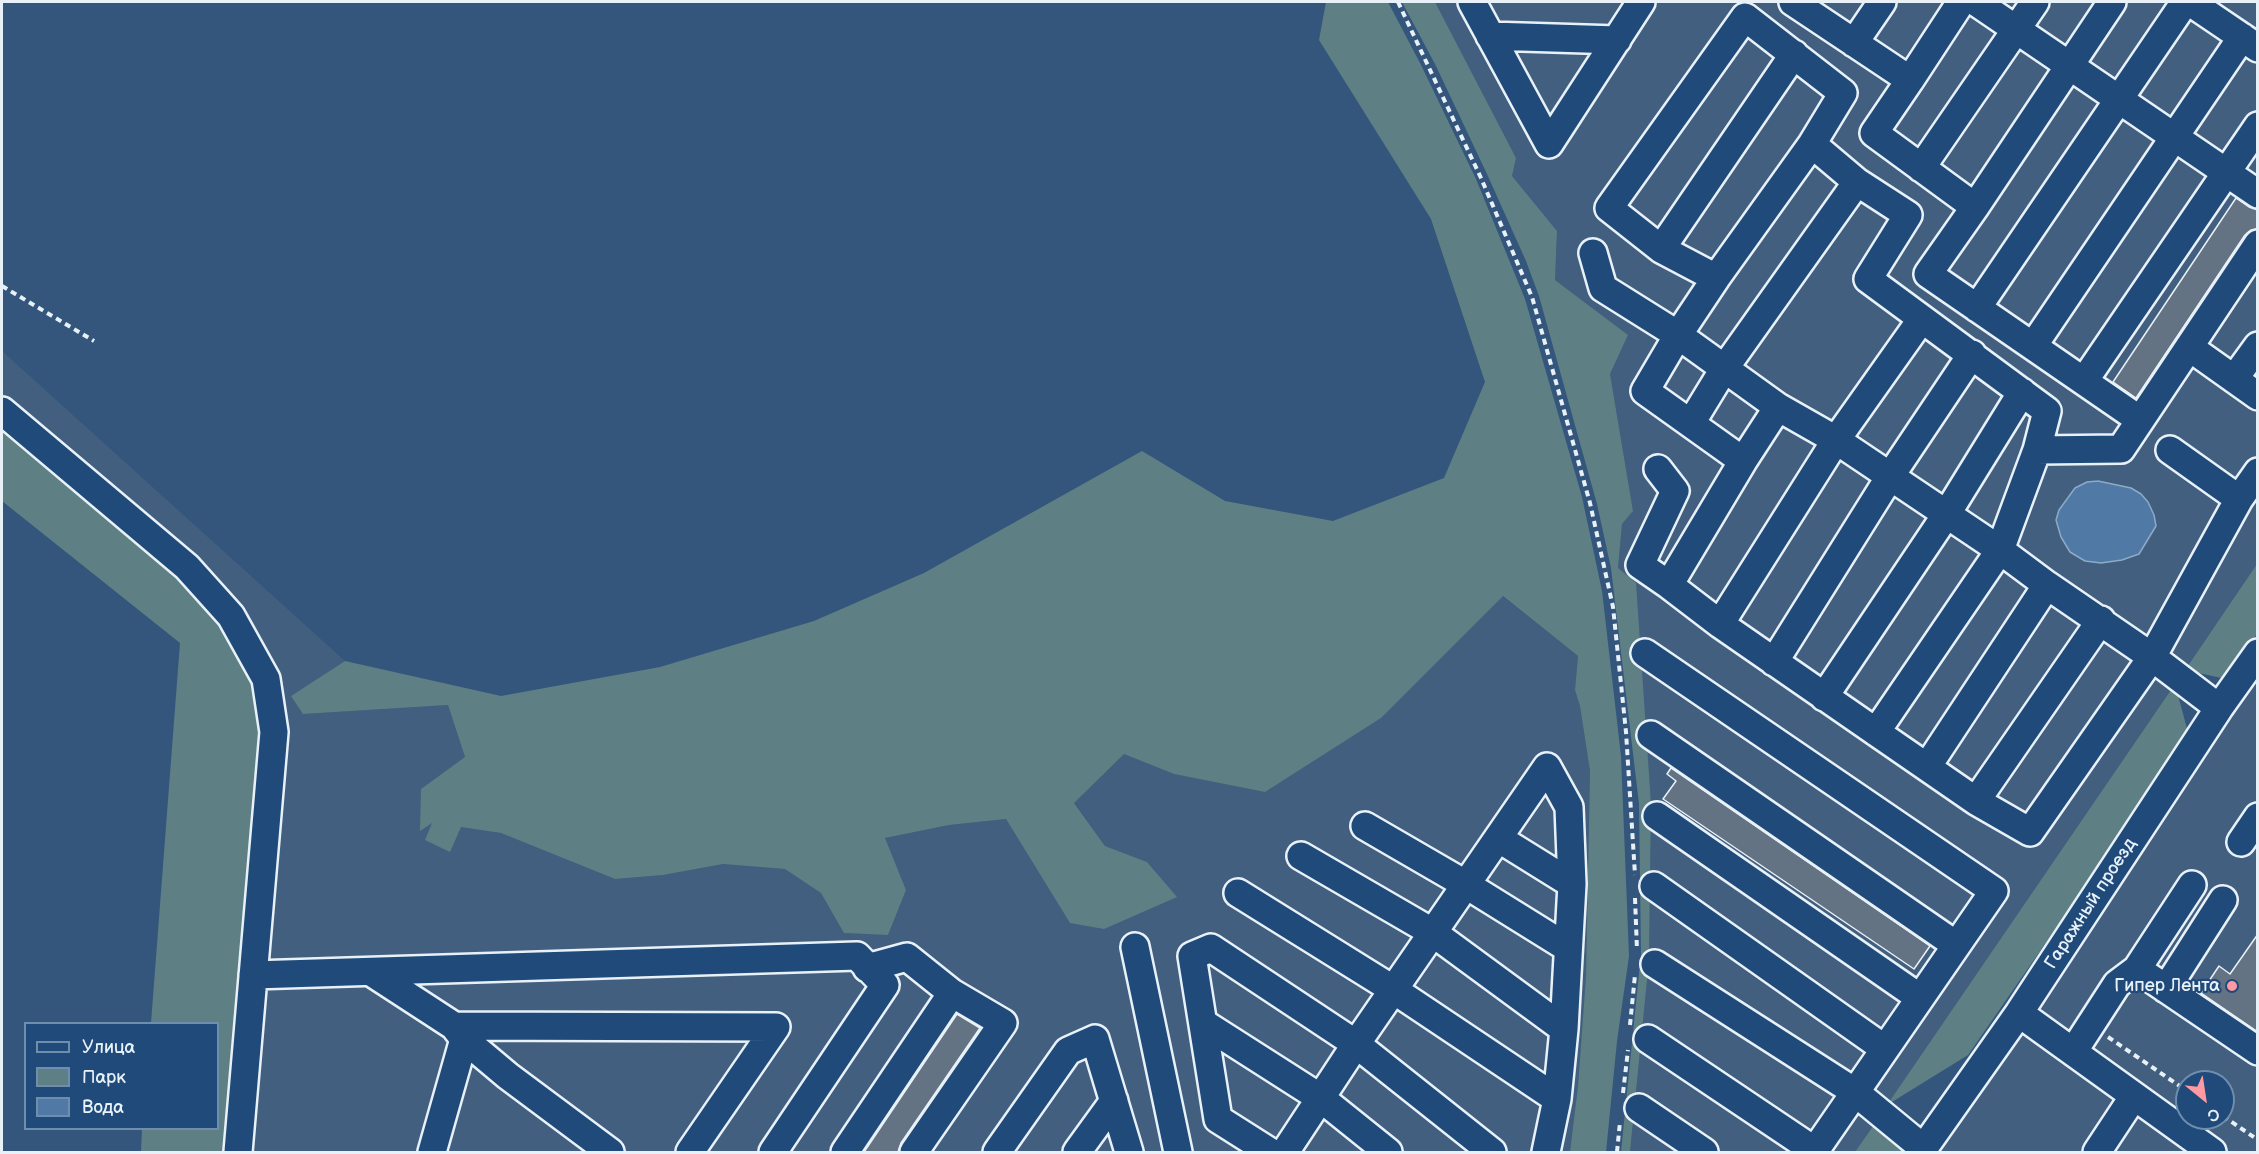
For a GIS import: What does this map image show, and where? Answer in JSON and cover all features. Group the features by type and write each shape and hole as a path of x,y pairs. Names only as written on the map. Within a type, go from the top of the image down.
{"lane":[{"path":"1472,2 1549,144 1641,2"},
{"path":"1854,43 1882,2"},
{"path":"1961,2 1874,133 1975,207"},
{"path":"1976,2 2258,194"},
{"path":"1921,168 2035,2"},
{"path":"2112,2 1928,274 2140,420"},
{"path":"1977,308 2118,99 2187,2 2250,42 2174,137 2033,346"},
{"path":"1801,4 1910,80"},
{"path":"1716,278 1661,249 1609,208 1745,17 1843,93 1812,144 1678,335 1645,391 1743,461"},
{"path":"1490,36 1617,40"},
{"path":"1661,249 1794,54"},
{"path":"2084,381 2258,126"},
{"path":"1812,144 1857,182 1908,215 1868,279 2047,411 2037,450 2001,550 1876,732"},
{"path":"1691,423 1724,369 1857,182"},
{"path":"2037,450 2121,449 2258,244"},
{"path":"1593,253 1603,288 1678,335 1778,407 1836,440 2001,550 2152,657 2219,708"},
{"path":"1720,624 1836,440 1921,320"},
{"path":"2234,379 2258,346"},
{"path":"2189,347 2258,396"},
{"path":"1774,662 1891,476 1972,354"},
{"path":"1824,697 1946,515 2022,392"},
{"path":"1669,585 1778,407"},
{"path":"2,411 187,567 231,616 266,679 274,732 238,1152"},
{"path":"2170,450 2239,499"},
{"path":"1658,469 1675,491 1640,565 1824,697 1976,801 2030,832 2152,657 2239,499 2258,472"},
{"path":"1927,767 2048,585"},
{"path":"1976,801 2101,621"},
{"path":"1636,1037 1815,1152 1994,891 1645,653"},
{"name":"Гаражный проезд","path":"1922,1150 2019,1013 2219,708 2258,653"},
{"path":"1651,735 1956,945"},
{"path":"1285,1152 1432,932 1547,767 1569,807 1572,884 1564,1029 1557,1099 1546,1152"},
{"path":"1657,816 1920,998"},
{"path":"2241,842 2258,818"},
{"path":"1365,826 1568,948"},
{"path":"1498,838 1572,884"},
{"path":"1301,856 1432,932 1564,1029"},
{"path":"2073,1052 2117,984 2137,969 2192,885"},
{"path":"1641,886 1885,1049"},
{"path":"1238,893 1394,990 1557,1099"},
{"path":"2166,989 2223,900"},
{"path":"1136,947 1178,1152"},
{"path":"1270,1152 1218,1119 1192,956 1211,948 1356,1044 1492,1152"},
{"path":"253,975 857,956 885,985 773,1152"},
{"path":"867,968 907,957 952,993 1003,1023 914,1152"},
{"path":"1642,962 1855,1092 1922,1150"},
{"path":"2137,969 2258,1051"},
{"path":"371,972 459,1033 507,1077 610,1152"},
{"path":"845,1152 952,993"},
{"path":"2019,1013 2212,1152"},
{"path":"1203,1023 1322,1099 1388,1152"},
{"path":"459,1033 776,1027 690,1152"},
{"path":"432,1152 459,1033"},
{"path":"997,1152 1068,1051 1095,1039 1128,1152"},
{"path":"2097,1152 2134,1096"},
{"path":"1077,1152 1114,1101"},
{"path":"1628,1108 1704,1152"}],"path":[{"path":"1398,2 1481,178 1532,297 1587,492 1613,607 1641,886 1642,962 1628,1108 1617,1152"},
{"path":"2,286 94,341"},
{"path":"2090,1024 2175,1083"},
{"path":"2235,1124 2258,1140"}],"shaded area":[{"path":"1435,2 2257,2 2257,564 1855,1152 1630,1152 1649,960 1651,804 1644,715 1618,569 1622,524 1633,511 1610,374 1628,335 1555,280 1557,231 1512,176 1516,158"},
{"path":"2,351 345,661 291,696 303,714 448,705 465,757 421,789 421,830 433,822 425,840 461,827 501,833 615,879 663,875 723,864 785,869 821,893 845,933 888,935 906,890 885,838 949,825 1006,819 1070,923 1176,897 1147,862 1105,846 1074,802 1124,754 1174,774 1265,792 1381,718 1502,596 1578,656 1575,690 1580,706 1590,771 1586,976 1578,1086 1570,1152 228,1152 277,697 2,398"},
{"path":"2257,674 2257,1152 1934,1152"}],"green space":[{"path":"1326,2 1388,2 1421,65 1476,179 1525,299 1582,497 1602,591 1621,756 1629,956 1617,1041 1606,1152 1570,1152 1578,1086 1586,976 1590,771 1580,706 1575,690 1578,656 1503,596 1381,718 1265,792 1174,774 1124,754 1074,803 1105,846 1147,862 1177,897 1104,929 1070,923 1006,819 949,825 885,838 906,890 888,935 844,933 821,893 785,869 723,864 663,875 615,879 501,833 461,827 450,852 425,840 432,823 420,831 421,789 465,757 448,705 303,714 291,696 345,661 501,696 660,667 814,621 924,573 1142,451 1225,501 1333,521 1444,478 1485,382 1431,219 1319,40"},
{"path":"1402,2 1435,2 1516,158 1512,176 1557,231 1555,280 1628,335 1610,374 1633,511 1622,524 1618,568 1636,583 1651,804 1649,960 1630,1152 1621,1152 1641,954 1639,804 1611,568 1597,504 1539,296 1487,174 1436,66"},
{"path":"2,421 205,600 247,660 264,726 228,1152 141,1152 142,1130 219,1130 219,1022 151,1022 180,643 2,501"},
{"path":"2257,564 2257,634 2226,679 2185,670"},
{"path":"2175,684 2189,736 1968,1055 1887,1105"},
{"path":"1878,1119 1905,1150 1902,1152 1855,1152"}],"water":[{"path":"2098,481 2131,488 2148,502 2156,526 2139,554 2122,560 2101,563 2085,561 2070,552 2061,537 2056,520 2059,510 2075,488 2087,482"}],"building":[{"path":"2236,198 2258,210 2258,229 2251,230 2245,235 2136,398 2113,382"},
{"path":"1671,768 1930,946 1914,969 1663,799 1676,781 1667,774"},
{"name":"Гипер Лента","path":"2258,934 2258,1032 2201,993 2219,966 2230,974"},
{"path":"957,1014 980,1028 901,1143 898,1152 864,1152"}],"place":[{"name":"Гипер Лента","path":"2232,986"}]}
